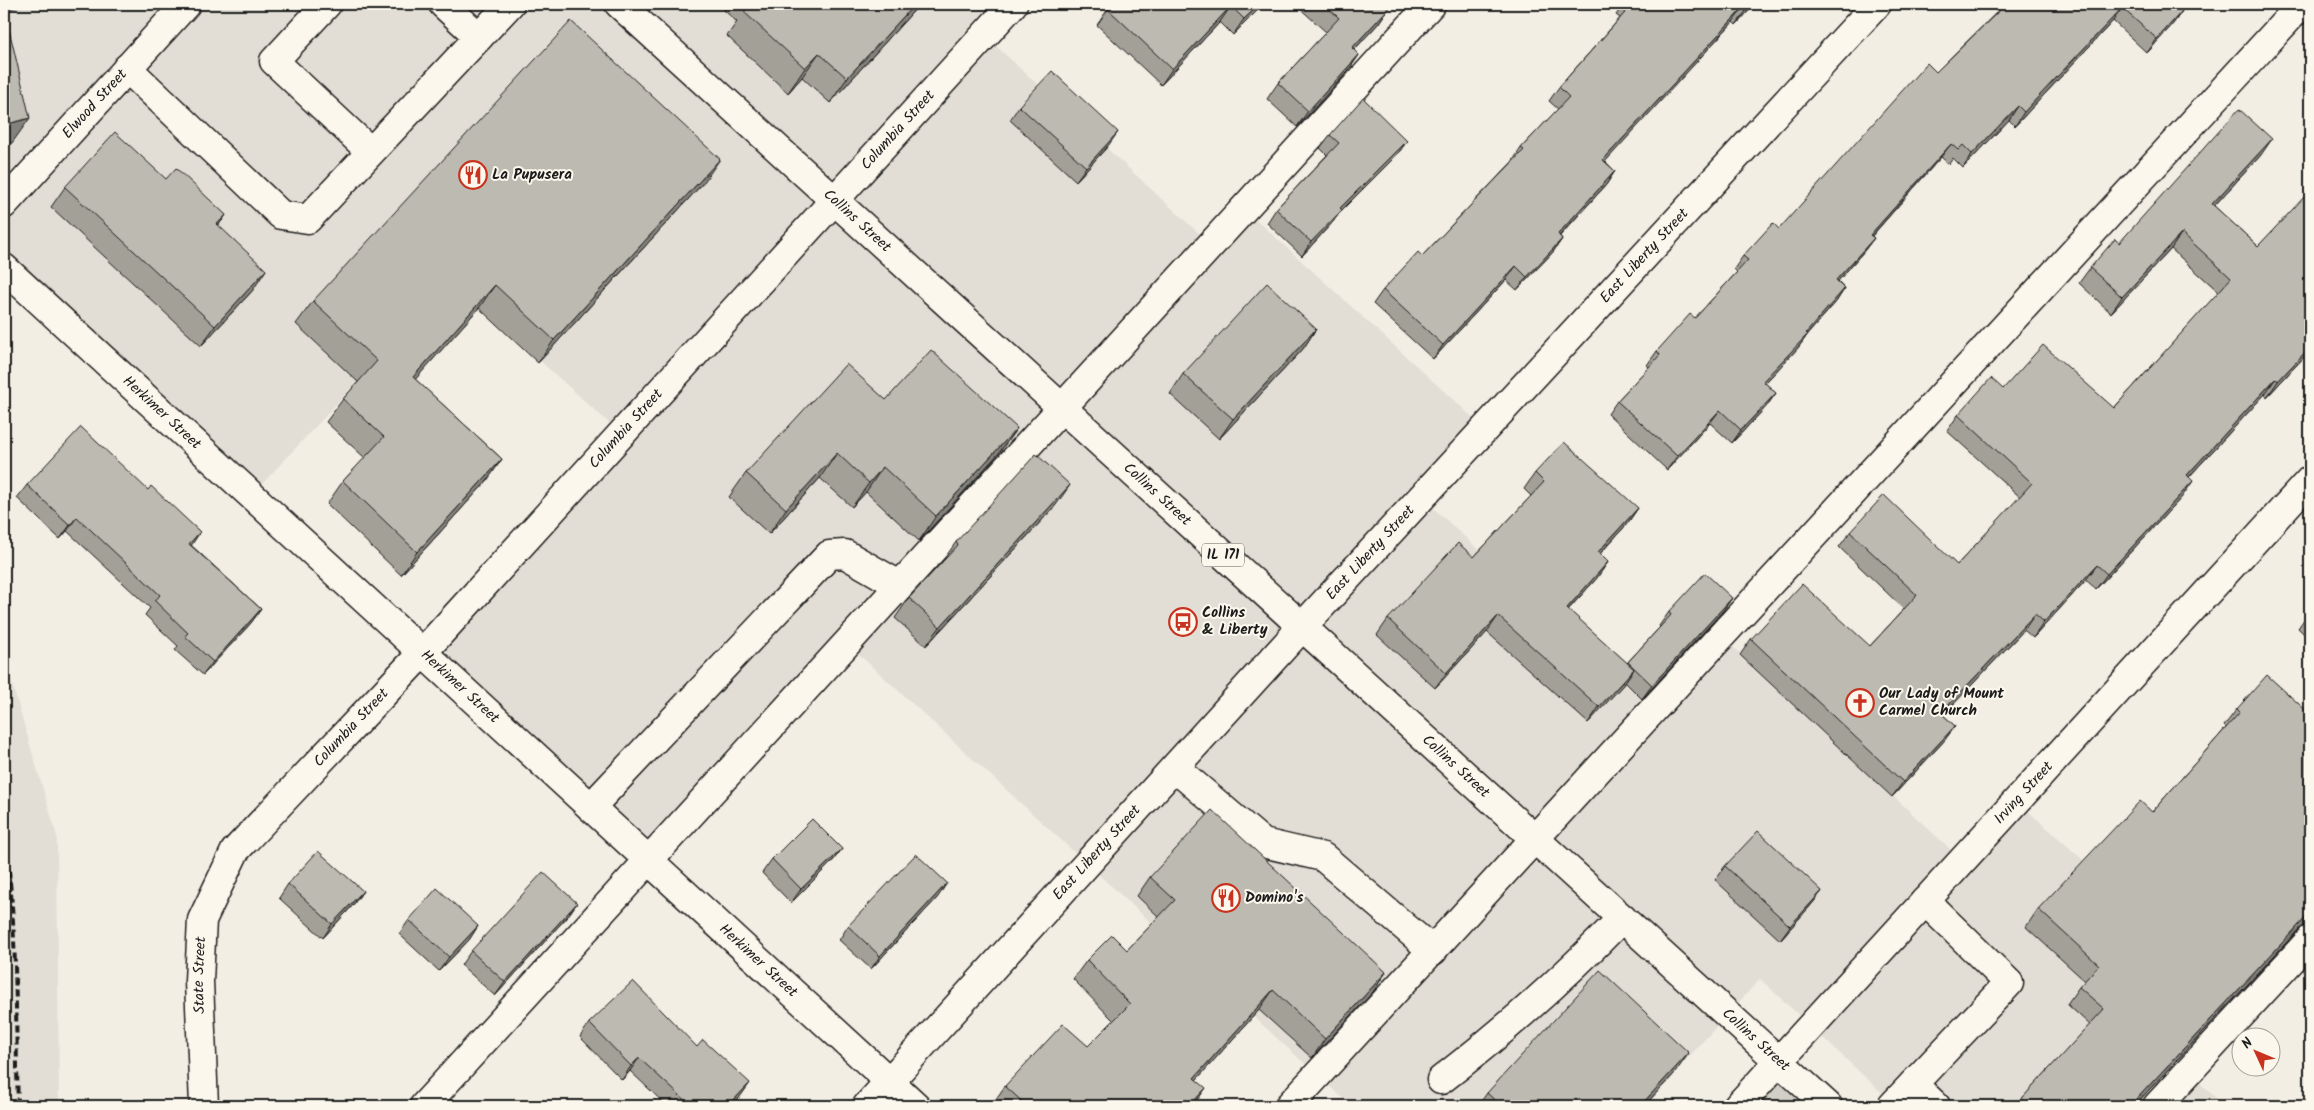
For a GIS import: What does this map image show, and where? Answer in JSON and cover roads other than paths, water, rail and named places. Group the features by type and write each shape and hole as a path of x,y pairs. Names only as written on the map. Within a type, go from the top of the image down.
{"street":[{"name":"Elwood Street","path":"4,204 186,4"},
{"path":"327,4 274,61 370,151"},
{"path":"444,4 479,36"},
{"path":"127,68 281,215 308,219 510,4"},
{"name":"Collins Street","path":"619,4 1828,1106"},
{"path":"424,1106 1431,4"},
{"name":"East Liberty Street","path":"867,1106 1302,627 1877,4"},
{"path":"1289,1106 1434,951 2302,4"},
{"name":"Columbia Street","path":"235,851 423,652 833,200 1006,6"},
{"name":"Herkimer Street","path":"4,268 916,1106"},
{"name":"Irving Street","path":"1738,1106 2310,480"},
{"path":"591,807 829,554 845,554 899,585"},
{"path":"1175,768 1264,843 1323,857 1434,951"},
{"name":"State Street","path":"204,1106 199,982 202,920 235,851"},
{"path":"1892,1106 2009,983 1925,901"},
{"path":"1441,1080 1491,1042 1569,973 1622,918"},
{"path":"2163,1104 2310,940"},
{"path":"1913,1084 1936,1106"}],"railway":[{"path":"4,834 14,936 18,1106"}],"place":[{"name":"La Pupusera","path":"473,175"},
{"name":"Collins & Liberty","path":"1183,622"},
{"name":"Our Lady of Mount Carmel Church","path":"1860,703"},
{"name":"Domino's","path":"1226,898"}]}
